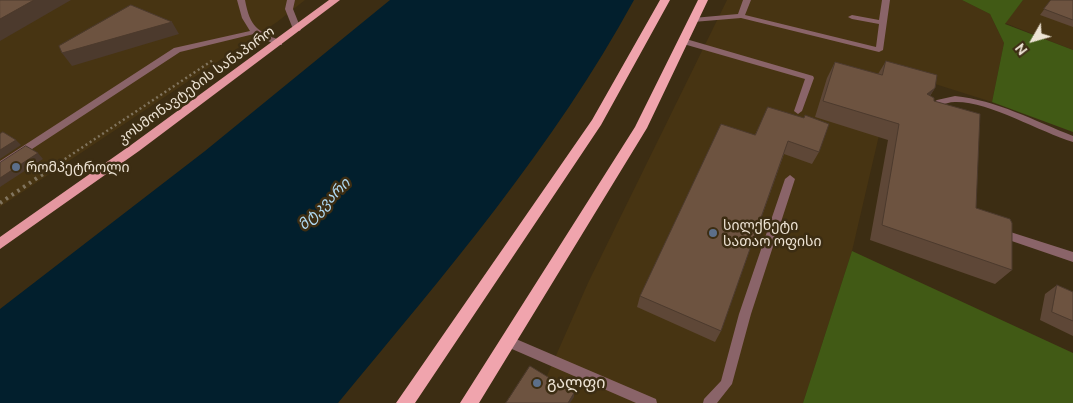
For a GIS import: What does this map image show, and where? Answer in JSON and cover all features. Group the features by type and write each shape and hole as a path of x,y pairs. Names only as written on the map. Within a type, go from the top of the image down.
{"highway":[{"path":"405,403 597,122 665,0"},
{"path":"469,403 509,342 641,128 702,0"}],"main road":[{"name":"კოსმონავტების სანაპირო","path":"0,244 279,43 335,0"}],"lane":[{"path":"242,0 244,15 254,32 279,43"},
{"path":"291,0 289,9 297,29"},
{"path":"741,16 747,0"},
{"path":"693,20 741,16 879,50 886,0"},
{"path":"852,17 883,23"},
{"path":"0,166 177,50 254,32"},
{"path":"682,41 810,78 798,111"},
{"path":"922,110 937,102 956,99 982,105 1073,140"},
{"path":"709,403 726,384 746,314 790,179"},
{"path":"1001,233 1073,257"},
{"path":"509,342 651,403"}],"path":[{"path":"0,203 214,59"}],"shaded area":[{"path":"0,0 305,0 277,22 0,207"},
{"path":"727,0 962,0 990,14 1004,43 992,102 894,71 852,251 803,403 535,403 588,283"},
{"path":"1023,0 1073,0 1073,50 1005,23"}],"green space":[{"path":"962,0 1023,0 1005,24 1073,50 1073,132 992,102 1004,43 990,14"},
{"path":"852,251 1073,353 1073,403 803,403"}],"water":[{"name":"მტკვარი","path":"390,0 634,0 603,54 569,107 496,209 338,403 0,403 0,309 205,151"}],"building":[{"path":"0,0 34,0 0,19"},
{"path":"1051,0 1073,0 1073,20 1044,9"},
{"path":"131,5 172,22 62,53 59,46"},
{"path":"886,61 937,75 935,88 927,94 934,98 934,101 980,114 976,208 1010,219 1012,223 1012,270 882,225 899,124 823,101 835,62 882,75"},
{"name":"სილქნეტი სათაო ოფისი","path":"768,107 804,118 805,115 829,124 819,152 788,141 721,331 640,296 721,124 755,135"},
{"path":"3,132 16,140 0,150 0,134"},
{"path":"26,146 38,153 0,178 0,163"},
{"path":"1057,285 1073,292 1073,321 1052,312"},
{"name":"გალფი","path":"530,366 574,393 568,403 506,403"}],"place":[{"name":"რომპეტროლი","path":"16,167"},
{"name":"სილქნეტი სათაო ოფისი","path":"713,233"},
{"name":"გალფი","path":"537,383"}]}
